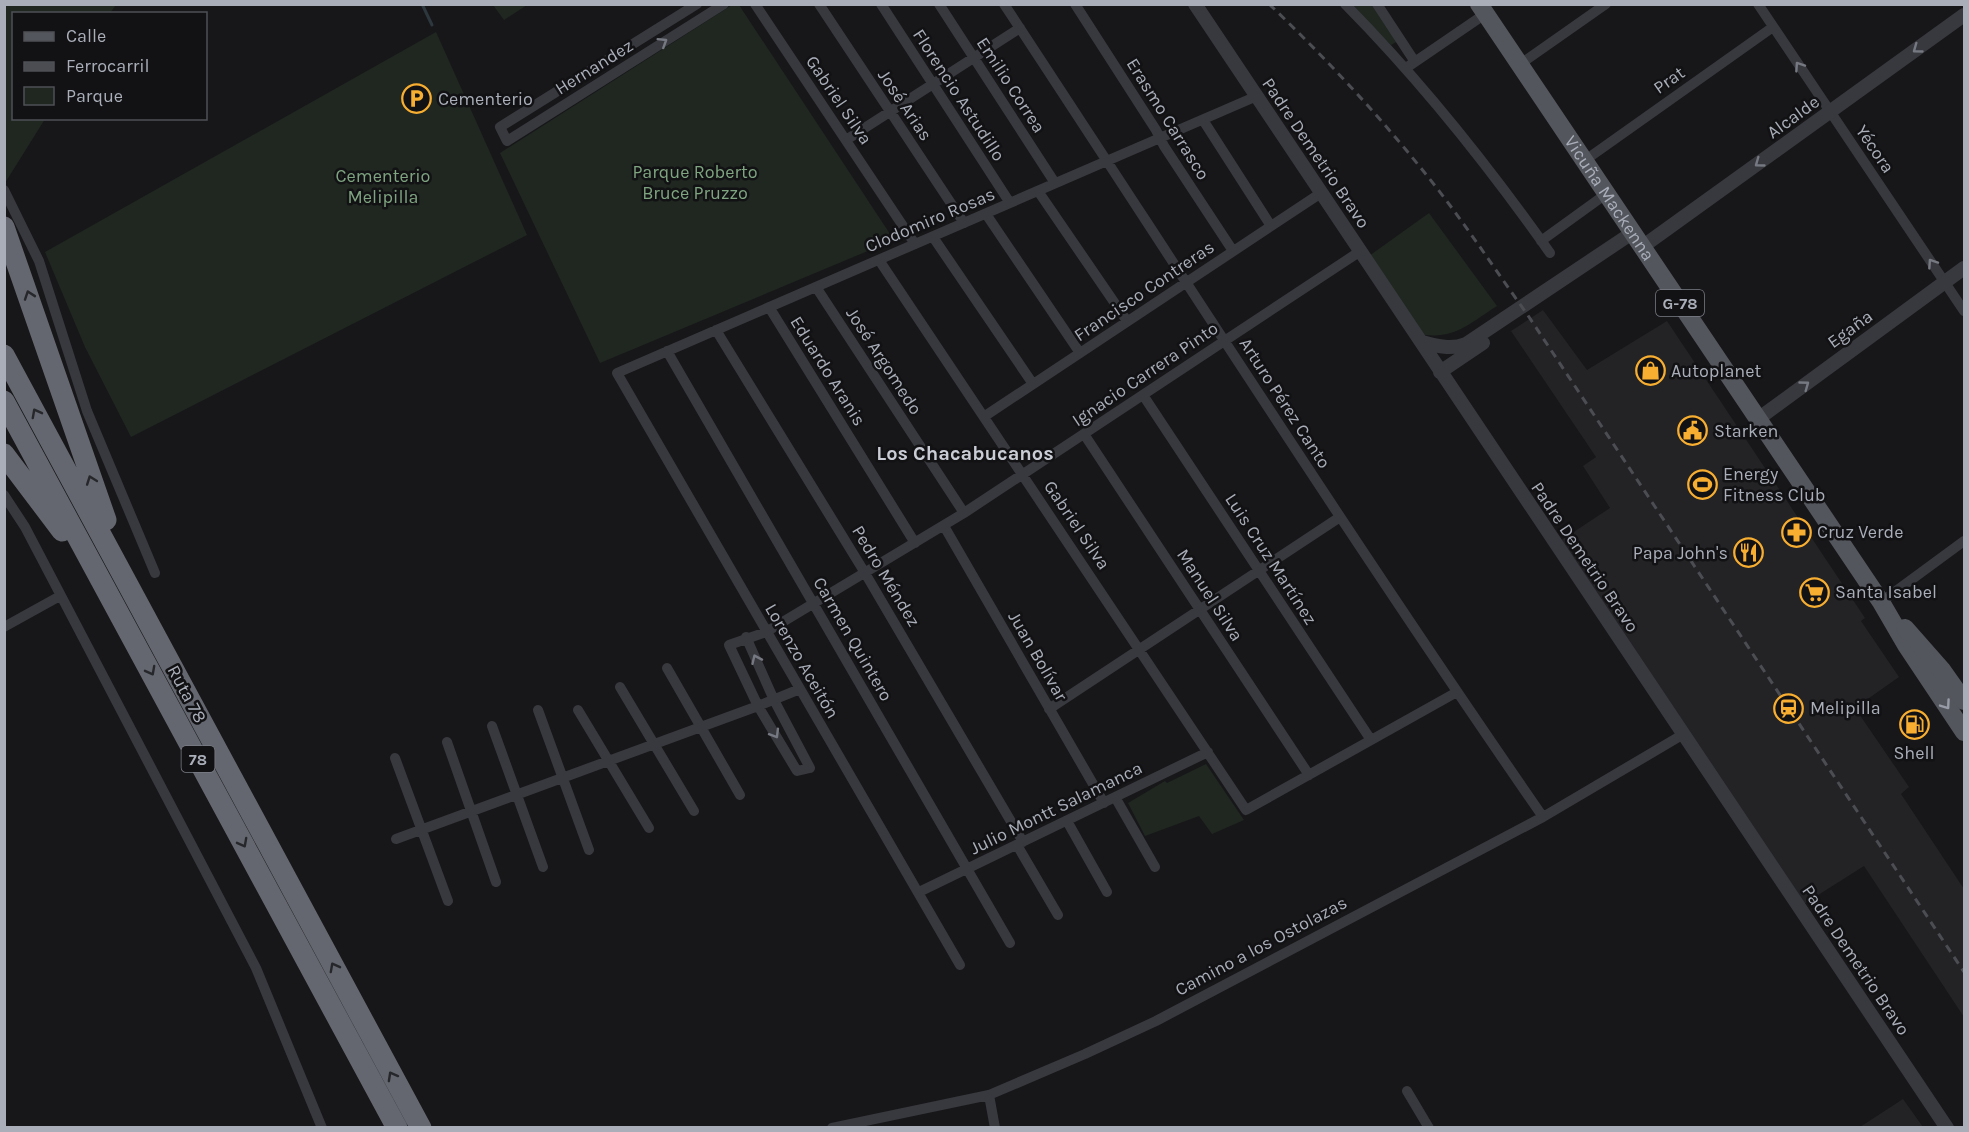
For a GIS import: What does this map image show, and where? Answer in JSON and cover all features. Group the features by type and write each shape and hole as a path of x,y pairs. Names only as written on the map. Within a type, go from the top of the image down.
{"highway":[{"path":"4,227 101,506 153,631"},
{"name":"Ruta 78","path":"4,355 421,1128"},
{"name":"Ruta 78","path":"4,401 397,1128"},
{"path":"4,454 37,496 123,620"}],"main road":[{"name":"Vicuña Mackenna","path":"1482,9 1881,602 1906,645 1965,732"},
{"name":"Vicuña Mackenna","path":"1881,602 1942,670 1965,701"}],"street":[{"name":"Hernandez","path":"697,4 500,127 507,141 724,4"},
{"name":"Gabriel Silva","path":"754,4 915,244"},
{"name":"José Arias","path":"819,4 964,223"},
{"name":"Florencio Astudillo","path":"881,4 1010,203"},
{"name":"Emilio Correa","path":"939,4 1055,183"},
{"name":"Arturo Pérez Canto","path":"1004,4 1340,517 1543,817"},
{"name":"Erasmo Carrasco","path":"1075,4 1233,251"},
{"name":"Padre Demetrio Bravo","path":"1196,4 1359,252 1422,342 1682,735 1947,1128"},
{"path":"1345,4 1411,65"},
{"path":"1377,4 1411,65 1550,253"},
{"path":"1519,65 1606,4"},
{"name":"Yécora","path":"1758,4 1965,311"},
{"path":"1411,65 1482,9"},
{"name":"Alcalde","path":"1440,372 1830,112 1965,15"},
{"name":"Prat","path":"1584,161 1773,27"},
{"path":"846,140 1020,28"},
{"name":"Clodomiro Rosas","path":"617,373 1257,96"},
{"path":"1203,120 1271,226"},
{"path":"4,189 39,261 87,411 155,573"},
{"path":"1038,191 1127,321"},
{"name":"Francisco Contreras","path":"985,416 1321,193"},
{"path":"1541,241 1606,194"},
{"path":"986,214 1080,353"},
{"path":"933,237 1033,384"},
{"name":"Alcalde","path":"1422,342 1447,347 1466,344 1637,240"},
{"name":"Ignacio Carrera Pinto","path":"759,706 729,645 766,632 944,526 1359,252"},
{"name":"Gabriel Silva","path":"879,260 1246,810 1309,775"},
{"name":"Egaña","path":"1758,419 1965,268"},
{"name":"José Argomedo","path":"816,287 964,513"},
{"name":"Eduardo Aranis","path":"769,307 915,543"},
{"name":"Pedro Méndez","path":"716,330 865,573 1020,843 1058,915"},
{"name":"Carmen Quintero","path":"668,351 1010,943"},
{"name":"Lorenzo Aceitón","path":"617,373 960,965"},
{"name":"Luis Cruz Martínez","path":"1143,395 1371,740"},
{"name":"Manuel Silva","path":"1084,434 1309,775"},
{"path":"4,495 25,527 256,968 321,1128"},
{"path":"1049,709 1340,517"},
{"name":"Juan Bolívar","path":"944,526 1104,803"},
{"path":"1881,602 1965,541"},
{"path":"4,627 60,596"},
{"path":"747,637 774,700 810,768 797,771 759,706"},
{"path":"667,668 740,795"},
{"path":"620,687 694,811"},
{"path":"396,839 701,728 800,689"},
{"path":"1309,775 1457,692"},
{"path":"538,710 589,850"},
{"path":"578,710 649,828"},
{"path":"492,726 543,867"},
{"name":"Camino a los Ostolazas","path":"832,1128 989,1095 1155,1021 1543,817 1682,735"},
{"path":"447,742 496,882"},
{"name":"Julio Montt Salamanca","path":"919,892 1208,752"},
{"path":"396,758 448,901"},
{"path":"1115,797 1155,867"},
{"path":"1067,821 1107,892"},
{"path":"1407,1091 1429,1128"},
{"path":"989,1095 995,1128"}],"shaded area":[{"path":"1543,310 1587,370 1667,321 1865,618 1861,621 1899,677 1855,708 1909,787 1901,794 1964,889 1964,1017 1864,866 1804,904 1560,541 1610,508 1583,466 1596,457 1511,331"},
{"path":"1903,1099 1923,1127 1860,1127"}],"green space":[{"path":"5,4 116,5 111,12 12,12 12,120 44,120 5,183"},
{"path":"493,5 527,5 504,20"},
{"name":"Parque Roberto Bruce Pruzzo","path":"732,5 739,5 894,240 600,363 500,153"},
{"path":"1350,5 1373,5 1398,41 1391,45"},
{"name":"Cementerio Melipilla","path":"436,32 527,235 131,437 85,347 45,252"},
{"path":"1429,213 1497,306 1459,330 1439,335 1415,333 1362,261"},
{"path":"1206,764 1244,820 1212,834 1199,816 1145,836 1128,803 1165,781 1167,783"}],"waterway":[{"path":"422,4 432,25"}],"railway":[{"path":"1269,4 1377,116 1417,163 1471,234 1527,314 1964,972"}],"place":[{"name":"Cementerio","path":"417,99"},
{"name":"Autoplanet","path":"1650,371"},
{"name":"Starken","path":"1693,431"},
{"name":"Energy Fitness Club","path":"1702,484"},
{"name":"Cruz Verde","path":"1796,532"},
{"name":"Papa John's","path":"1749,553"},
{"name":"Santa Isabel","path":"1814,592"},
{"name":"Melipilla","path":"1789,708"},
{"name":"Shell","path":"1914,724"}],"district":[{"name":"Los Chacabucanos","path":"965,453"}]}
